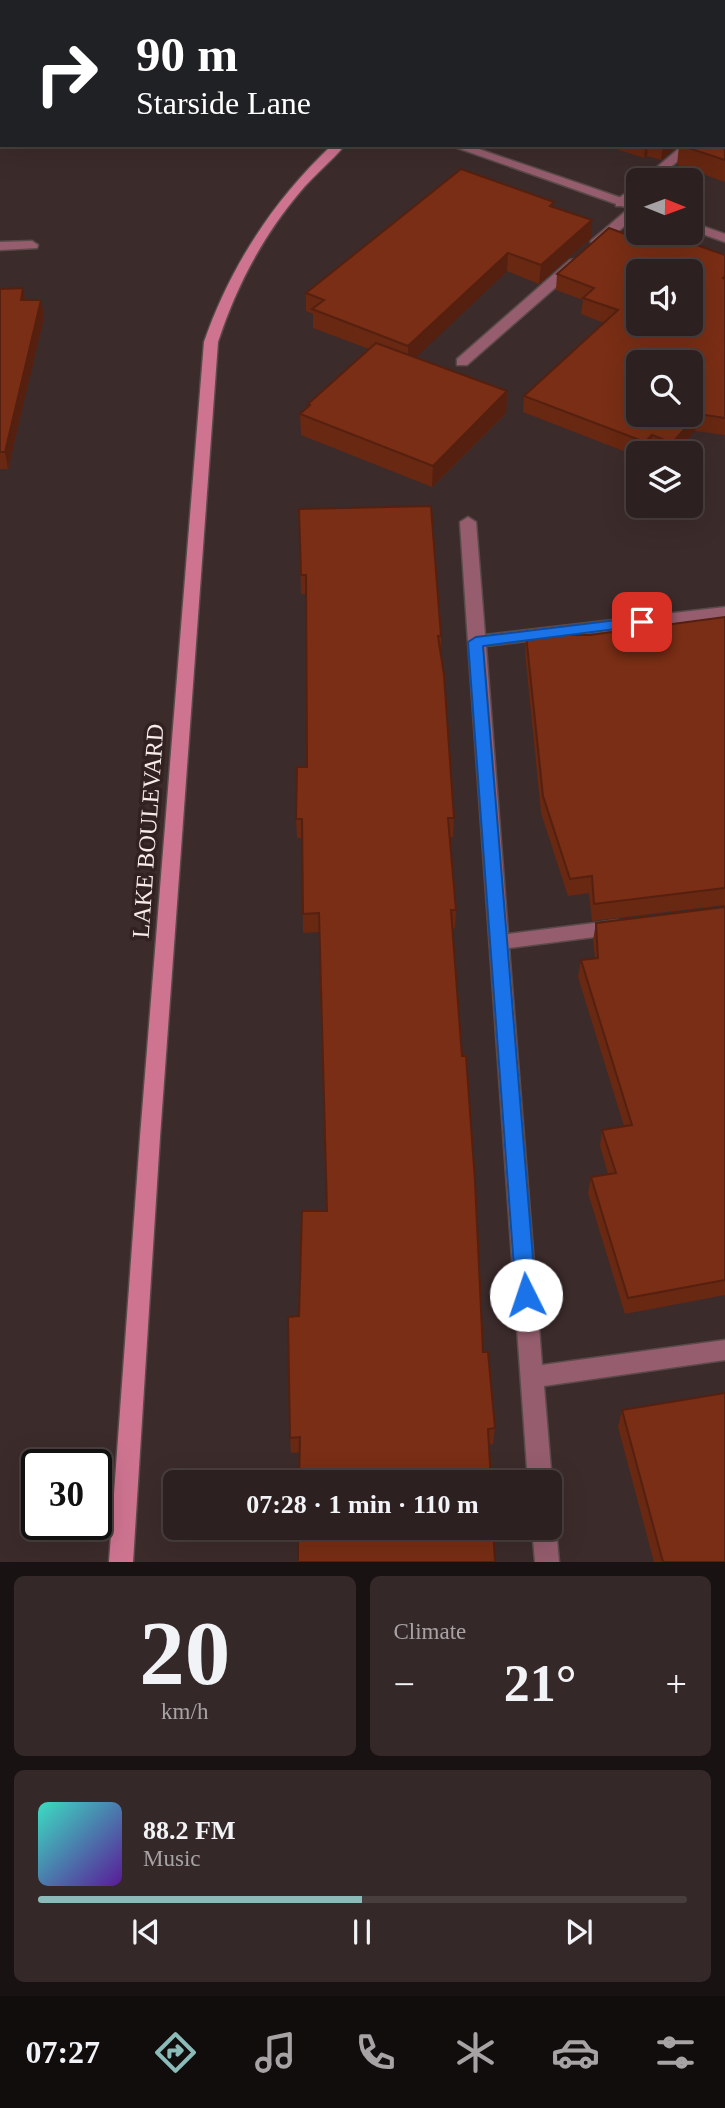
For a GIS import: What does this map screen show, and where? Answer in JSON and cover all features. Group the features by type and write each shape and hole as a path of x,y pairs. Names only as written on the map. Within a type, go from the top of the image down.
{"main road":[{"name":"LAKE BOULEVARD","path":"121,1562 150,1137 211,342 222,305 262,232 309,173 336,147"}],"street":[{"path":"461,147 626,204"},
{"path":"663,168 689,147"},
{"path":"620,203 626,198"},
{"path":"462,362 626,218"},
{"path":"704,231 725,238"},
{"path":"0,246 32,246"},
{"path":"468,522 539,1470"},
{"path":"476,642 725,612"},
{"path":"500,942 632,926"},
{"path":"532,1377 725,1350"},
{"path":"545,1540 547,1562"}],"building":[{"path":"685,147 725,147 725,160"},
{"path":"461,169 554,202 550,206 592,220 541,265 508,253 408,346 312,309 324,300 306,293"},
{"path":"609,228 626,234 626,245 696,245 725,255 725,418 703,415 703,350 626,350 626,427 686,427 674,441 652,435 642,441 524,396 618,310 583,298 594,288 557,274"},
{"path":"23,288 21,300 41,300 5,452 0,452 0,289"},
{"path":"376,343 507,391 433,466 300,414"},
{"path":"431,506 441,636 438,636 444,675 454,818 448,818 456,910 451,910 462,1056 466,1056 483,1352 488,1352 495,1428 488,1429 490,1470 299,1470 300,1437 290,1438 288,1317 299,1316 302,1211 327,1211 319,913 303,914 302,819 296,819 297,767 307,767 306,575 301,575 299,509"},
{"path":"725,617 725,888 594,904 592,876 570,879 543,796 526,635 590,635"},
{"path":"725,907 725,1280 628,1298 591,1177 616,1173 602,1130 632,1125 581,960 598,958 596,923"},
{"path":"725,1393 725,1562 663,1562 622,1410"},
{"path":"298,1540 494,1540 495,1562 298,1562"}],"route":[{"path":"526,1295 476,642 642,622"}]}
